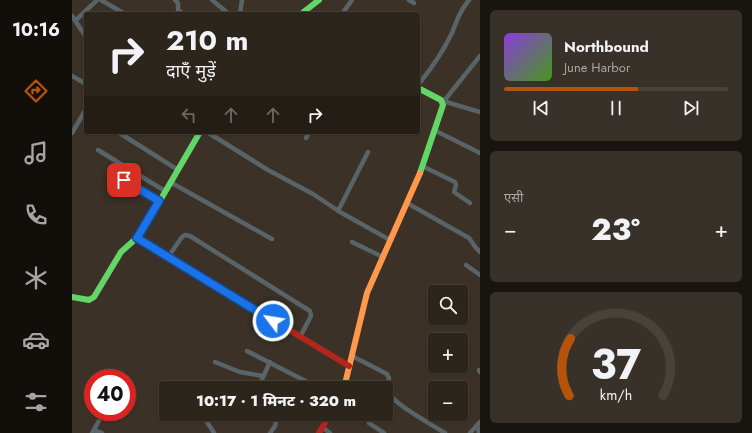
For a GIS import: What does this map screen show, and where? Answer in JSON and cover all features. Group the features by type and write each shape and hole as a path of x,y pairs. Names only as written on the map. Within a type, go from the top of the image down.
{"street":[{"path":"84,12 97,0"},
{"path":"101,0 122,12"},
{"path":"175,0 178,3 178,10 181,12"},
{"path":"212,0 227,12"},
{"path":"240,12 242,0"},
{"path":"307,12 319,0"},
{"path":"343,12 352,0"},
{"path":"409,0 414,3"},
{"path":"420,83 433,67 452,31 460,11 469,0"},
{"path":"75,21 84,12"},
{"path":"72,16 84,34"},
{"path":"346,381 367,293 422,166 443,105 443,101 480,56"},
{"path":"72,76 84,83"},
{"path":"420,87 443,101 480,112"},
{"path":"72,133 84,113"},
{"path":"434,130 480,154"},
{"path":"121,134 178,170"},
{"path":"73,297 86,300 92,299 121,252 137,238 199,134"},
{"path":"210,134 268,170 390,240"},
{"path":"306,138 308,134"},
{"path":"98,150 165,191"},
{"path":"338,211 368,152"},
{"path":"422,166 455,182 456,185 454,192 470,202"},
{"path":"124,180 159,201"},
{"path":"170,182 272,239"},
{"path":"407,203 469,238 480,252"},
{"path":"168,257 182,236 190,236 310,312 311,316 300,337"},
{"path":"137,238 349,366"},
{"path":"352,242 383,257"},
{"path":"466,265 480,275"},
{"path":"247,351 306,381"},
{"path":"352,356 387,374 389,378 386,389 389,394 408,410 445,433"},
{"path":"215,362 240,372 263,376"},
{"path":"261,381 270,362"},
{"path":"99,421 93,431 102,433"},
{"path":"206,421 214,433"},
{"path":"270,433 276,424 276,421"},
{"path":"319,433 326,421"},
{"path":"369,423 383,433"},
{"path":"470,433 478,423"},
{"path":"478,423 479,433"},
{"path":"322,427 330,433"}],"traffic: fast":[{"path":"304,12 319,0"},
{"path":"420,89 441,100 443,105 420,173"},
{"path":"72,297 89,300 94,297 121,252 140,235 199,134"}],"traffic: slow":[{"path":"346,381 367,293 420,173"}],"traffic: jam":[{"path":"137,238 349,366"},
{"path":"319,433 326,421"}],"route":[{"path":"124,180 159,201 137,238 273,321"}]}
